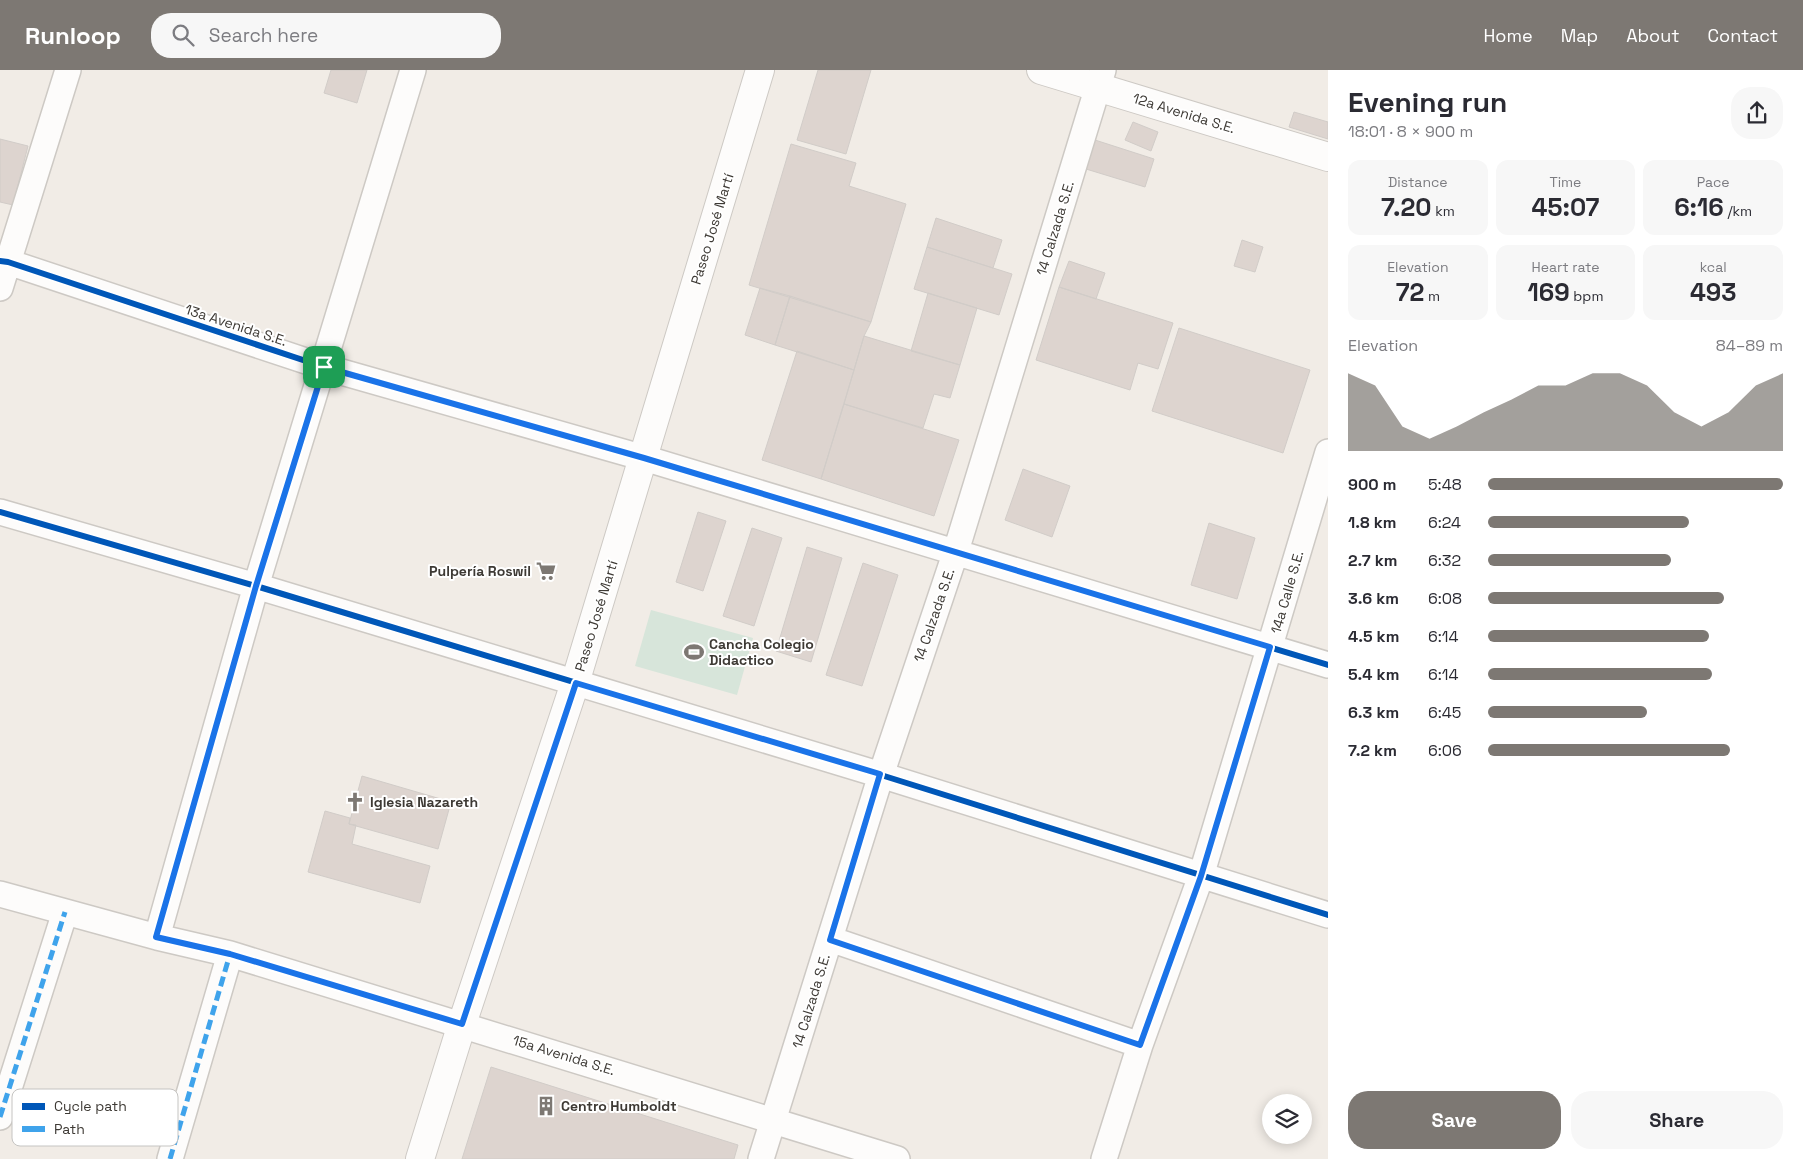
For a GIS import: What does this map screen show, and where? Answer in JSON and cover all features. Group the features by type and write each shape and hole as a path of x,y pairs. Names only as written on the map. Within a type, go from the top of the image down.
{"main road":[{"name":"Paseo José Martí","path":"420,1159 462,1024 576,683 760,70"},
{"name":"12a Avenida S.E.","path":"1041,70 1101,78 1328,157"}],"street":[{"path":"0,288 4,261 68,70"},
{"path":"156,937 256,586 413,70"},
{"name":"14 Calzada S.E.","path":"761,1159 880,774 956,551 1101,78"},
{"name":"13a Avenida S.E.","path":"4,261 324,367 644,458 1328,664"},
{"name":"14a Calle S.E.","path":"1104,1159 1140,1045 1201,876 1328,452"},
{"path":"0,512 256,586 880,774 1328,915"},
{"name":"15a Avenida S.E.","path":"0,894 156,937 230,954 897,1159"},
{"path":"0,1117 64,912"},
{"path":"830,940 1140,1045"},
{"path":"178,1132 230,954"},
{"path":"170,1159 174,1146"}],"shaded area":[{"name":"Cancha Colegio Didactico","path":"651,610 753,638 737,695 635,666"}],"building":[{"path":"331,70 367,70 357,103 324,93"},
{"path":"818,70 871,70 846,154 797,140"},
{"path":"1294,112 1328,122 1328,139 1289,127"},
{"path":"1133,122 1158,132 1151,151 1125,140"},
{"path":"0,139 28,146 13,205 0,202"},
{"path":"1095,140 1154,159 1145,187 1086,169"},
{"path":"791,144 856,163 849,186 906,204 871,322 749,285"},
{"path":"936,218 1002,240 993,268 927,247"},
{"path":"1242,240 1263,247 1255,272 1234,266"},
{"path":"927,247 1012,274 999,315 914,289"},
{"path":"1069,261 1105,273 1096,299 1059,287"},
{"path":"1059,287 1173,323 1158,369 1138,363 1130,390 1036,360"},
{"path":"760,288 790,296 775,345 745,335"},
{"path":"928,293 977,308 960,365 911,351"},
{"path":"790,296 871,322 864,336 854,370 775,345"},
{"path":"1179,328 1310,370 1283,453 1152,411"},
{"path":"864,336 960,365 950,398 934,394 923,428 844,404"},
{"path":"797,351 854,370 821,479 762,460"},
{"path":"844,404 959,440 934,516 821,479"},
{"path":"1023,469 1070,486 1052,537 1005,520"},
{"path":"698,512 726,521 703,591 676,582"},
{"path":"1209,523 1255,538 1237,599 1191,585"},
{"path":"752,528 782,538 754,626 723,616"},
{"path":"807,547 842,558 811,662 776,651"},
{"path":"863,563 898,575 862,686 826,675"},
{"name":"Iglesia Nazareth","path":"362,776 451,802 438,849 349,824"},
{"name":"Iglesia Nazareth","path":"325,811 350,818 349,824 356,825 352,844 430,866 420,903 308,872"},
{"name":"Centro Humboldt","path":"491,1067 738,1145 734,1159 462,1159"}],"marked path":[{"path":"0,1117 65,912"},
{"path":"178,1132 230,954"},
{"path":"170,1159 174,1146"}],"cycle path":[{"path":"0,261 8,262 324,367 644,458 1328,665"},
{"path":"0,512 256,586 881,775 1328,915"}],"place":[{"name":"Pulpería Roswil","path":"546,571"},
{"name":"Cancha Colegio Didactico","path":"694,652"},
{"name":"Iglesia Nazareth","path":"355,802"},
{"name":"Centro Humboldt","path":"546,1106"}],"route":[{"path":"324,367 644,458 1270,647 1201,876 1140,1045 830,940 880,774 576,683 462,1024 230,954 156,937 256,586 324,367"}]}
